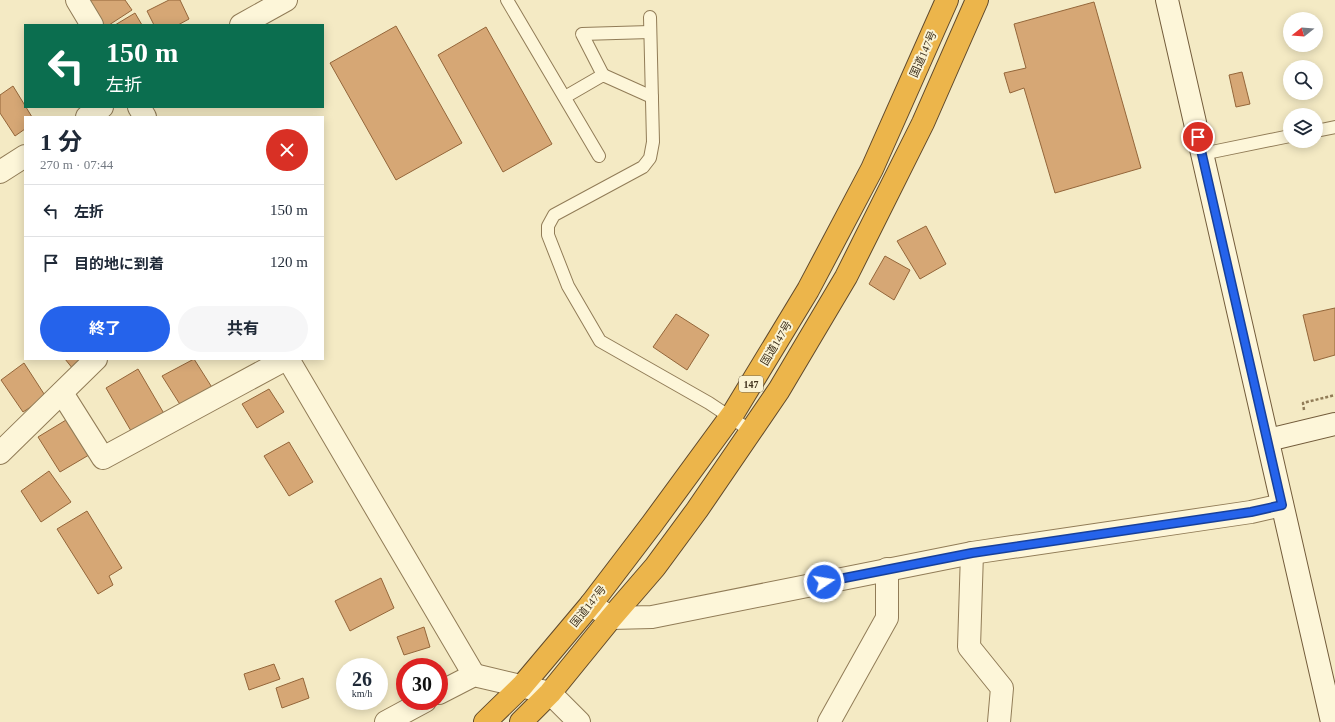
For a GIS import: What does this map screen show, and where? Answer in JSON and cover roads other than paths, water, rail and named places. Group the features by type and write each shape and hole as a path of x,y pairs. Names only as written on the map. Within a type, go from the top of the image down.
{"highway":[{"name":"国道147号","path":"485,722 522,686 592,604 731,416 808,290 872,169 947,0"},
{"name":"147","path":"521,722 550,694 659,561 697,510 779,390 846,277 923,123 976,0"}],"street":[{"path":"77,0 91,24"},
{"path":"243,24 286,0"},
{"path":"1167,0 1332,722"},
{"path":"88,116 100,108"},
{"path":"0,172 24,157"},
{"path":"0,453 95,360"},
{"path":"62,392 103,458 285,360"},
{"path":"288,360 474,674"},
{"path":"1268,440 1335,424"},
{"path":"592,604 611,618 652,617 972,553 1251,512 1282,505"},
{"path":"972,553 969,647 1002,688 999,722"},
{"path":"829,722 887,618 887,569"},
{"path":"448,688 474,674 522,686 550,694 579,722"},
{"path":"386,722 408,710"}],"lane":[{"path":"507,0 600,156"},
{"path":"650,17 653,142 650,158 643,167 554,215 548,226 548,235 568,286 600,341 731,416 751,431"},
{"path":"650,32 582,34 603,76 652,97"},
{"path":"565,97 603,76"},
{"path":"1323,130 1335,127"},
{"path":"1202,154 1283,137"}]}
